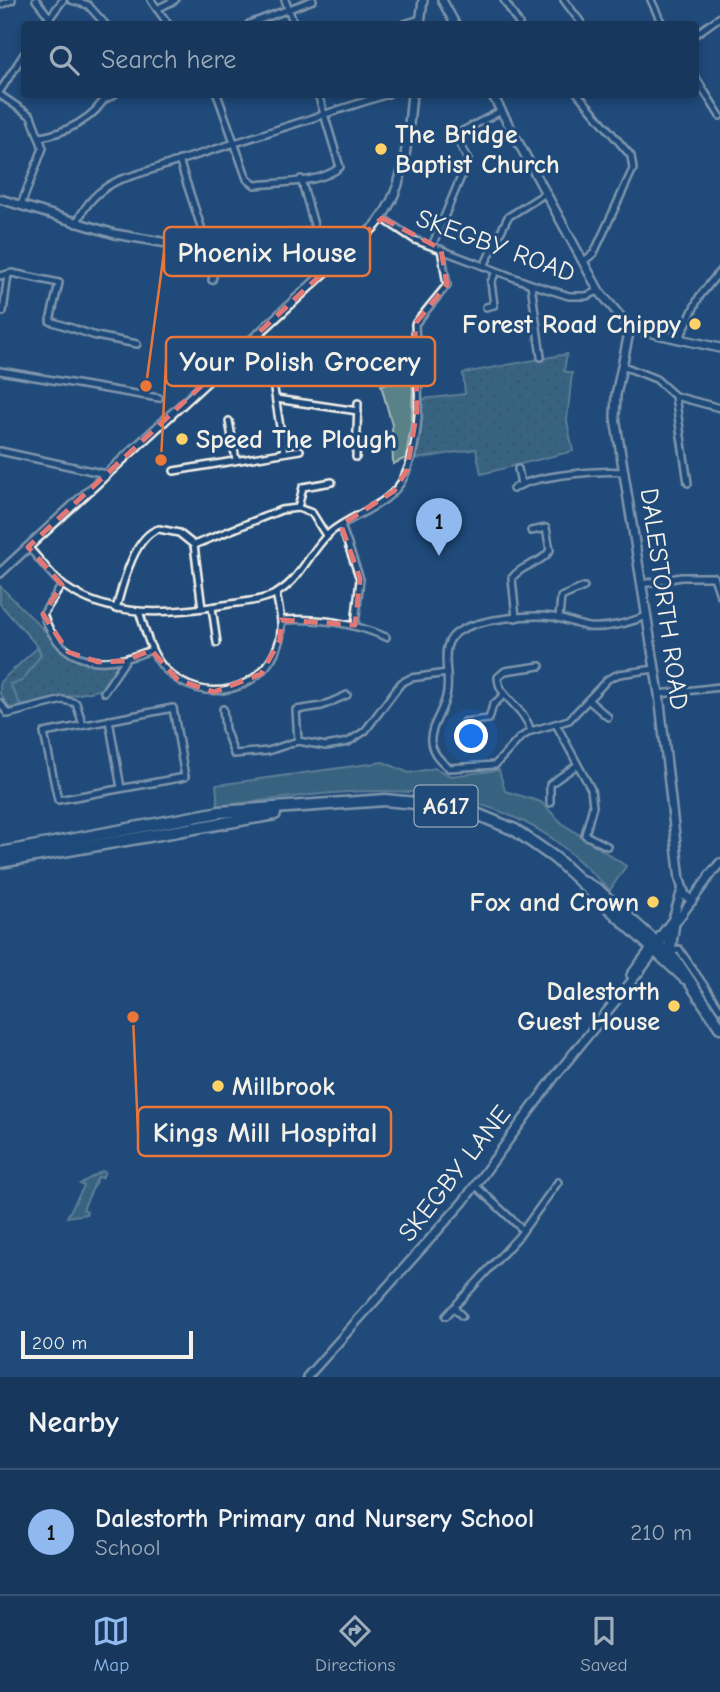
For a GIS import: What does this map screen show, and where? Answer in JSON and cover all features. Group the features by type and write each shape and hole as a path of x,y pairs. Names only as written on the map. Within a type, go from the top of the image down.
{"highway":[{"name":"A617","path":"0,853 220,812 287,808 338,801 385,800 445,806 479,815 514,830 555,858 584,883 592,894 669,954 685,978"},
{"name":"A617","path":"0,862 273,815 287,808"},
{"path":"669,954 673,922"},
{"name":"A617","path":"655,945 719,1017"}],"main road":[{"path":"421,21 423,0"},
{"path":"442,0 453,21"},
{"path":"0,573 349,252 382,218 394,199 404,169 412,98"},
{"path":"494,98 599,291 612,309 630,328 720,348"},
{"path":"0,199 76,223 179,245 316,232 328,236 349,252"},
{"name":"DALESTORTH ROAD","path":"630,328 615,410 659,694 682,889 691,900"},
{"name":"SKEGBY LANE","path":"307,1377 446,1222 720,863"},
{"path":"673,922 682,889"}],"street":[{"path":"0,5 12,0"},
{"path":"36,0 50,18"},
{"path":"48,21 63,0"},
{"path":"71,0 88,5 102,21"},
{"path":"152,0 166,21"},
{"path":"157,9 175,0"},
{"path":"285,0 293,21"},
{"path":"256,21 313,0"},
{"path":"504,0 517,21"},
{"path":"564,0 580,21"},
{"path":"651,0 661,21"},
{"path":"699,31 720,17"},
{"path":"21,59 0,93 31,116 43,148 21,205"},
{"path":"699,84 720,116"},
{"path":"40,137 71,128 105,98"},
{"path":"218,98 250,183 301,180 332,173 340,167 319,98"},
{"path":"76,223 84,207 104,187 179,160 375,98"},
{"path":"581,98 631,156 633,169 594,253 583,262"},
{"path":"432,246 468,160 455,135 501,111"},
{"path":"179,160 206,242"},
{"path":"301,180 316,232"},
{"path":"484,266 508,217 546,193"},
{"name":"SKEGBY ROAD","path":"382,218 415,240 531,284 569,296 586,296 599,291"},
{"path":"212,281 223,240"},
{"path":"28,547 62,585 98,604 116,609 139,611 212,607 276,593 287,586 327,537 394,491 407,470 417,410 415,324 447,285 441,249"},
{"path":"680,338 699,297 720,271"},
{"path":"486,307 494,305 491,282 496,272"},
{"path":"0,276 8,274 59,283 50,321 137,344"},
{"path":"3,312 8,274"},
{"path":"531,284 541,357"},
{"path":"243,349 268,374 276,399 284,453"},
{"path":"623,366 656,379 675,396 720,408"},
{"path":"0,371 159,398"},
{"path":"675,396 688,483"},
{"path":"276,399 358,411"},
{"path":"356,457 358,403"},
{"path":"229,421 236,460"},
{"path":"174,471 300,450"},
{"path":"0,452 106,474"},
{"path":"517,469 521,484"},
{"path":"513,489 521,484 606,471 625,472"},
{"path":"298,508 303,487 332,482"},
{"path":"194,545 274,512 298,508 312,513 327,537"},
{"path":"341,525 360,579 355,625"},
{"path":"516,618 512,578 519,571 545,557 550,550 546,528 531,531"},
{"path":"116,609 125,574 151,531 171,531 194,545"},
{"path":"194,545 202,608"},
{"path":"642,584 681,577 714,577 720,595"},
{"path":"62,585 43,614 48,629 79,658 98,662 125,661 151,650"},
{"path":"559,618 561,597 584,587"},
{"path":"139,611 151,650 165,669 196,689 214,692 233,688 261,674 272,659 280,640 281,620 276,593"},
{"path":"212,607 217,643"},
{"path":"647,616 598,627 559,618 516,618 464,628 454,634 446,647 446,699 432,733 432,746 439,761 449,768 495,765 502,761 511,746 531,731 557,726 569,720 608,679 619,674 655,669"},
{"path":"281,620 313,619 355,625 386,637"},
{"path":"104,692 125,661"},
{"path":"531,731 523,711 504,695 498,683 502,672 540,666"},
{"path":"223,709 225,729 234,754 268,751 298,741 332,746 357,738 401,683 411,677 447,673"},
{"path":"659,694 720,687"},
{"path":"298,741 296,710 317,708 347,695"},
{"path":"464,722 489,719 493,705 504,695"},
{"path":"0,703 8,714 63,700 76,703 83,725"},
{"path":"588,700 608,717"},
{"path":"173,708 185,777 58,800 44,733 109,720 173,708"},
{"path":"109,720 121,788"},
{"path":"557,726 576,766 591,789 593,799 585,835 607,846"},
{"path":"550,803 550,785 576,766"},
{"path":"669,954 679,949 719,1017"},
{"path":"446,1316 523,1230 558,1182"},
{"path":"475,1185 523,1230"},
{"path":"549,1192 556,1199"},
{"path":"454,1308 462,1316"}],"highlighted area":[{"path":"382,218 441,249 447,285 415,324 417,410 407,470 394,491 341,525 360,579 355,625 281,620 280,640 261,674 214,692 178,680 151,650 125,661 98,662 68,652 43,614 62,585 28,547"}],"green space":[{"path":"567,354 564,371 572,373 567,421 573,451 481,474 476,449 416,459 423,399 465,394 463,373"},
{"path":"413,378 412,419 406,458 393,464 392,425 381,385"},
{"path":"0,586 71,657 95,665 117,664 118,667 104,689 21,706 10,684 22,681 41,655 39,648 0,604"},
{"path":"37,648 41,655 21,685 21,706 10,708 0,694 0,682"},
{"path":"383,762 409,773 435,768 451,776 499,770 505,791 541,802 563,824 626,866 610,890 550,837 511,816 470,802 429,794 346,792 218,806 216,785"},
{"path":"102,1171 105,1172 102,1178 98,1177 83,1209 87,1211 86,1214 67,1217 84,1186 80,1184"}],"place":[{"name":"The Bridge Baptist Church","path":"381,149"},
{"name":"Forest Road Chippy","path":"695,324"},
{"name":"Phoenix House","path":"146,386"},
{"name":"Speed The Plough","path":"182,439"},
{"name":"Your Polish Grocery","path":"161,460"},
{"name":"Dalestorth Primary and Nursery School","path":"439,556"},
{"name":"Fox and Crown","path":"653,902"},
{"name":"Dalestorth Guest House","path":"674,1006"},
{"name":"Kings Mill Hospital","path":"133,1017"},
{"name":"Millbrook","path":"218,1086"}]}
